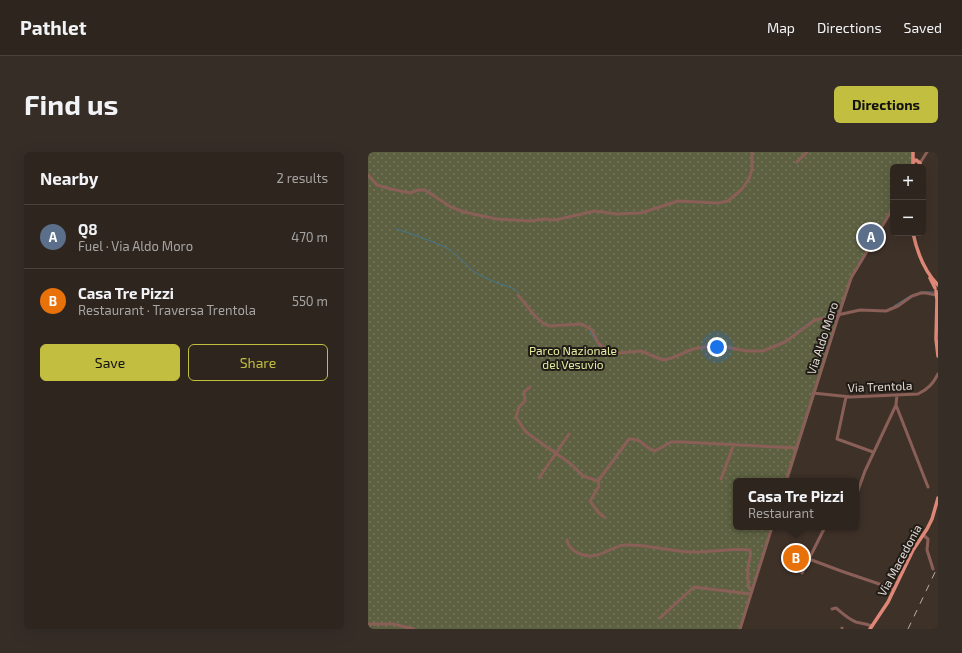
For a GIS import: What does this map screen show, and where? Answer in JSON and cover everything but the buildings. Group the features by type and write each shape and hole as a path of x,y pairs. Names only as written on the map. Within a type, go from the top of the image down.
{"main road":[{"path":"913,153 917,162"},
{"path":"914,236 921,258 937,292 936,339 938,356"},
{"name":"Via Macedonia","path":"871,627 894,589 913,550 932,519 938,498"}],"street":[{"path":"368,176 378,185 391,189 410,193 418,190 425,190 451,207 464,212 496,219 531,221 544,219 555,220 591,211 616,214 642,213 678,201 718,203 728,201 742,189 749,179 752,168 752,152"},
{"path":"797,162 807,152"},
{"path":"917,162 924,158 927,152"},
{"name":"Via Aldo Moro","path":"787,478 813,393 852,278 890,213"},
{"path":"518,295 535,316 544,324 550,326 582,324 592,330 598,343 608,352 619,353 641,351 663,360 704,346 720,346 747,351 763,351 785,342 815,320 860,310 886,311 898,306 912,296 926,292 937,292"},
{"name":"Via Trentola","path":"813,393 846,397 918,394 932,385 938,374"},
{"path":"530,386 524,392 525,401 519,407 516,416 525,431 571,464 583,476 598,481"},
{"path":"859,488 873,452 896,405 897,395"},
{"path":"846,397 837,438 873,452"},
{"path":"896,405 928,487"},
{"path":"539,478 570,434"},
{"path":"604,518 590,501 599,486 598,481 629,439 637,439 655,451 671,442 797,448"},
{"path":"720,479 734,444"},
{"path":"740,629 771,530"},
{"path":"802,573 824,530"},
{"path":"923,535 928,539 927,550 933,569"},
{"path":"567,540 568,545 574,551 590,556 597,555 624,545 642,545 665,550 694,552 734,549 750,550 748,585 749,588 752,589"},
{"path":"809,559 894,589"},
{"path":"660,618 694,587 751,594"},
{"path":"832,609 836,608 846,617 871,627"},
{"path":"368,624 393,624 414,629"}],"green space":[{"name":"Parco Nazionale del Vesuvio","path":"368,152 914,152 913,164 890,164 890,215 853,277 789,478 733,478 733,530 771,530 741,629 368,629"}],"waterway":[{"path":"396,229 421,237 449,249 473,271 492,281 515,289 519,294"},
{"path":"920,292 934,292"},
{"path":"894,306 910,296"},
{"path":"824,316 836,314"},
{"path":"795,333 813,320"},
{"path":"590,331 596,342"},
{"path":"598,345 605,350"}],"railway":[{"path":"908,629 938,566"}],"place":[{"name":"Q8","path":"871,237"},
{"name":"Casa Tre Pizzi","path":"796,558"}]}
